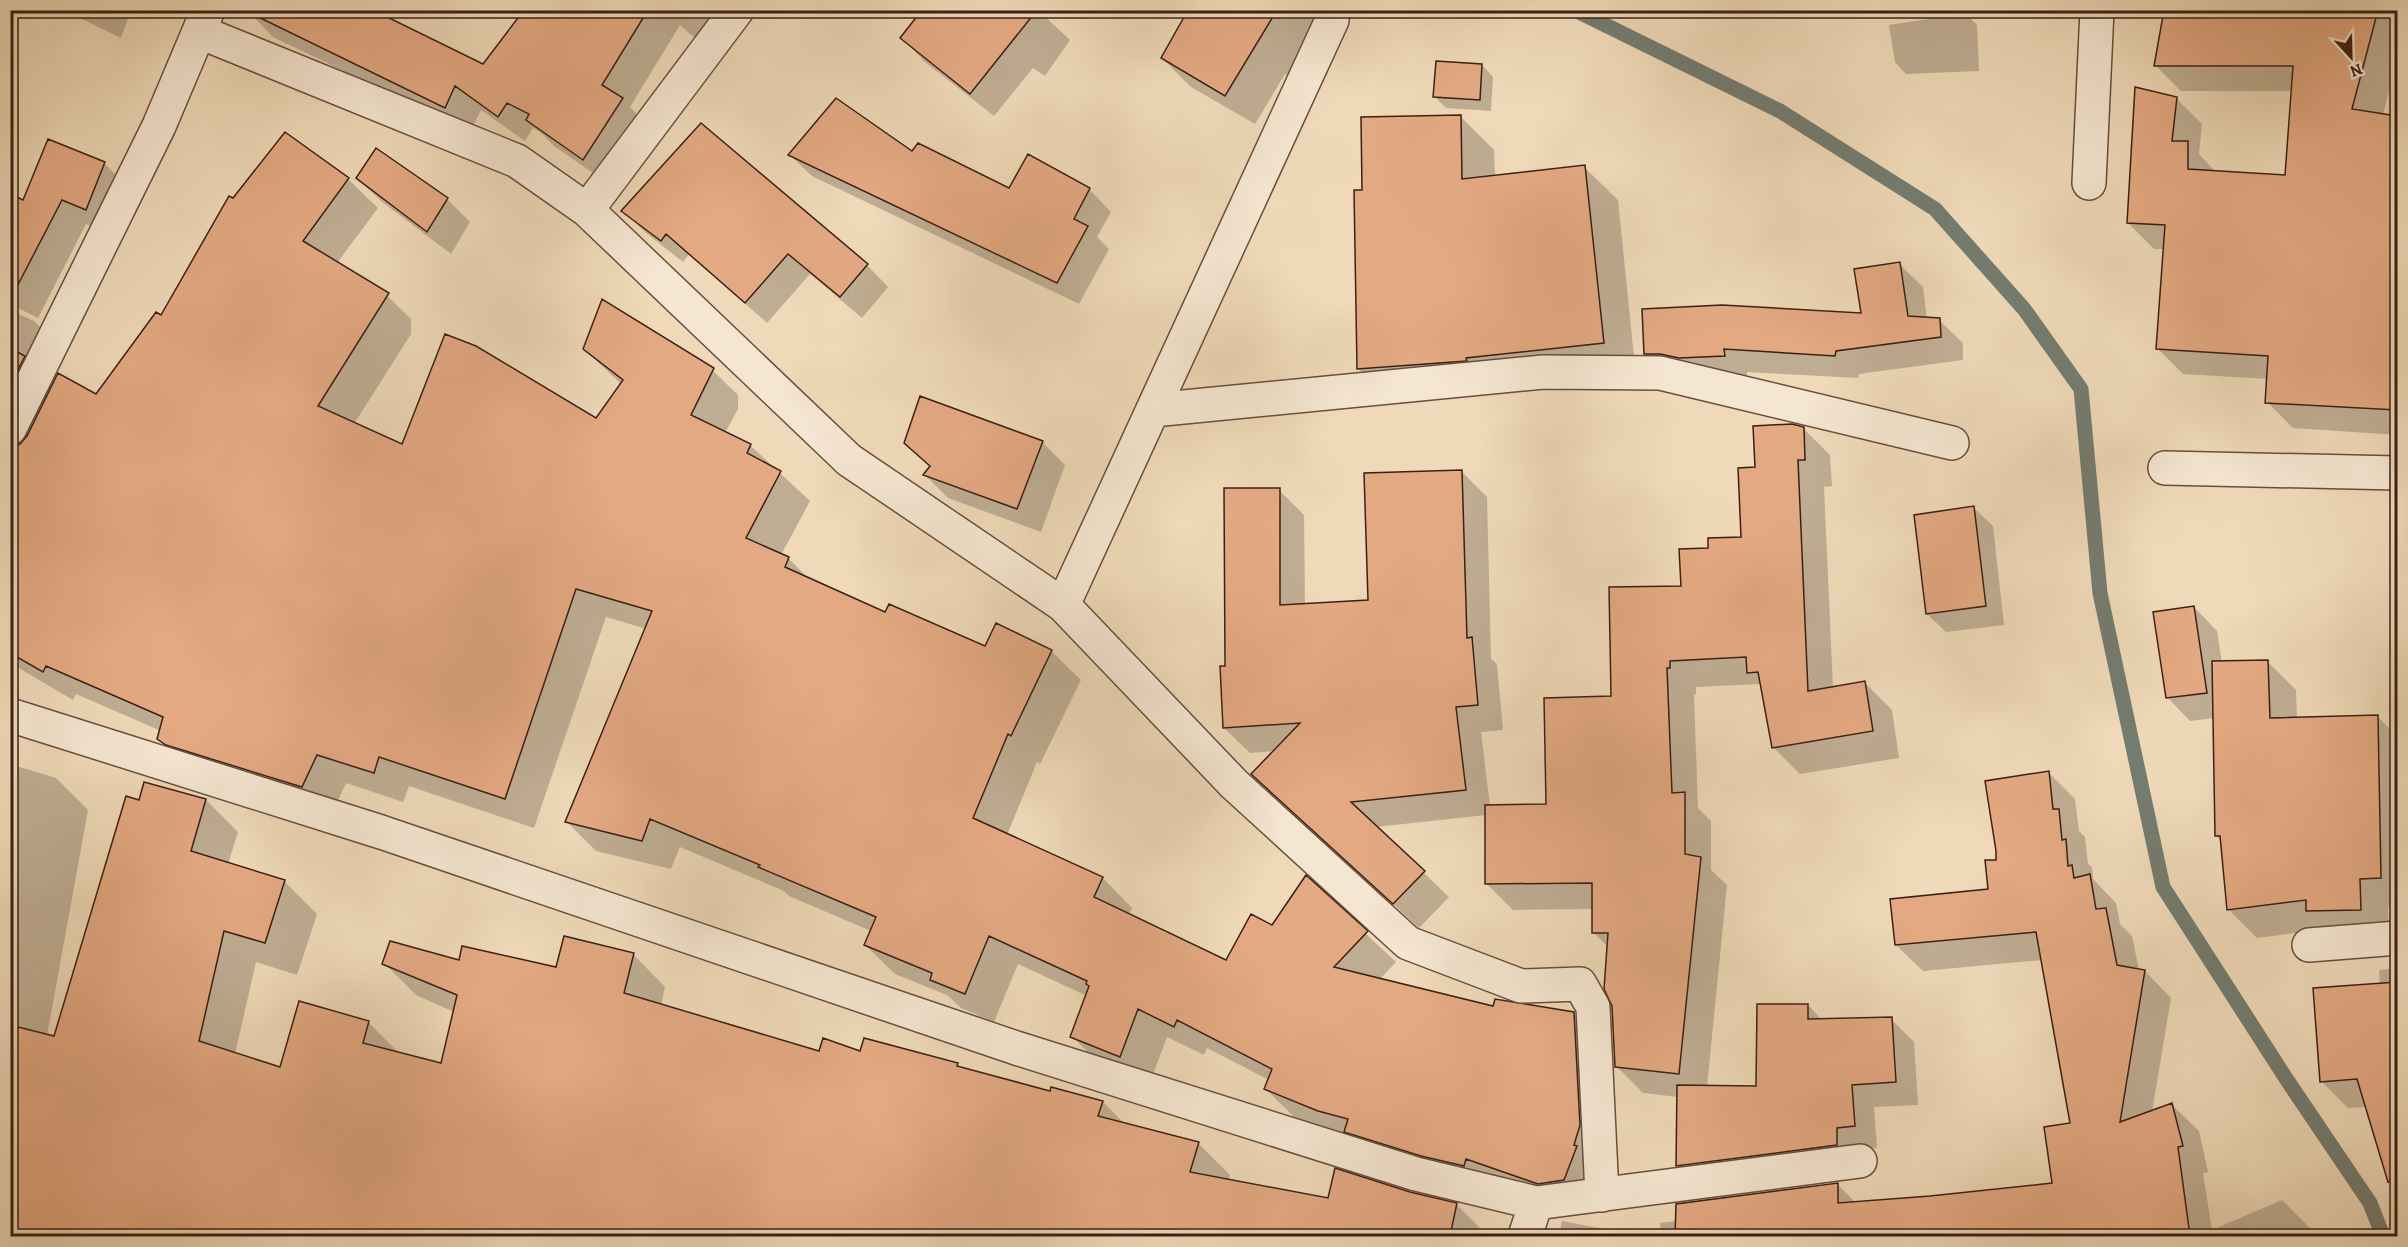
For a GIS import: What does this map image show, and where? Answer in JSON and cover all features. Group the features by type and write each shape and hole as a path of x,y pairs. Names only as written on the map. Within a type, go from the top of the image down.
{"street":[{"path":"586,210 737,10"},
{"path":"2089,183 2097,10"},
{"path":"1063,605 1332,20"},
{"path":"10,428 159,126 204,21 517,161 586,210 849,460 1063,605 1234,784 1408,943 1521,986 1580,984 1593,1007 1602,1195"},
{"path":"1153,410 1544,372 1660,373 1952,443"},
{"path":"2165,468 2397,473"},
{"path":"10,715 381,832 1016,1048 1416,1174 1536,1203 1860,1161"},
{"path":"2309,945 2397,938"},
{"path":"1525,1236 1536,1203"}],"building":[{"path":"244,10 373,10 483,64 524,10 648,10 602,85 623,98 583,160 526,120 529,114 507,103 498,117 455,86 445,108"},
{"path":"922,10 1037,10 970,94 900,38"},
{"path":"1188,10 1277,10 1225,96 1161,58"},
{"path":"2164,10 2378,10 2352,109 2397,116 2397,410 2265,403 2268,356 2156,349 2165,225 2127,223 2135,87 2177,97 2172,141 2188,141 2188,169 2285,175 2293,66 2154,66"},
{"path":"1436,61 1482,64 1480,100 1433,97"},
{"path":"836,98 912,151 918,143 1009,188 1028,154 1090,188 1074,219 1088,226 1057,283 788,155"},
{"path":"1461,115 1462,179 1585,165 1604,343 1466,358 1467,361 1357,369 1354,190 1362,190 1361,117"},
{"path":"701,123 868,264 840,297 788,254 745,303 666,234 661,241 621,211"},
{"path":"285,132 349,178 303,241 389,293 318,406 402,444 445,334 476,346 596,418 623,380 583,349 602,299 714,368 691,415 751,444 747,453 781,471 746,538 789,557 785,567 885,612 889,604 985,646 996,623 1052,650 1011,736 1008,734 973,818 1103,877 1094,897 1226,960 1251,914 1272,925 1306,875 1368,931 1334,967 1493,1006 1495,999 1574,1012 1580,1125 1574,1145 1577,1146 1564,1180 1538,1184 1466,1159 1464,1166 1421,1156 1344,1132 1348,1119 1318,1111 1264,1089 1272,1069 1177,1020 1174,1027 1138,1009 1120,1057 1070,1037 1089,986 1086,984 1087,981 989,936 965,994 930,980 932,973 864,945 876,917 758,867 760,865 650,819 642,841 565,822 652,611 576,589 505,799 379,757 374,773 317,755 302,787 166,745 157,739 163,717 46,666 43,672 10,653 10,447 20,444 27,436 58,373 96,394 156,312 161,315 229,196 233,198"},
{"path":"48,139 105,162 86,210 62,200 10,300 10,194 23,200"},
{"path":"376,148 448,198 427,232 356,178"},
{"path":"1900,262 1908,316 1940,318 1941,337 1836,351 1835,356 1724,349 1725,356 1679,358 1660,354 1644,354 1642,309 1722,305 1861,313 1854,269"},
{"path":"10,348 25,356 10,385"},
{"path":"920,396 1043,441 1017,509 923,475 930,466 904,443"},
{"path":"1792,424 1804,427 1805,460 1798,460 1808,691 1865,681 1873,731 1772,748 1758,672 1747,673 1746,657 1670,661 1670,668 1667,668 1672,793 1685,792 1685,854 1701,857 1679,1074 1615,1067 1612,1006 1604,989 1608,933 1592,933 1592,883 1485,884 1485,805 1546,804 1544,698 1611,696 1609,587 1681,586 1679,549 1708,548 1708,538 1741,537 1738,468 1755,467 1753,426"},
{"path":"1462,470 1467,638 1472,637 1478,705 1456,707 1466,790 1351,802 1425,871 1393,904 1251,774 1300,723 1223,728 1220,666 1225,666 1224,488 1280,488 1280,605 1368,600 1364,473"},
{"path":"1974,506 1986,606 1926,614 1914,515"},
{"path":"2194,606 2207,693 2166,698 2153,612"},
{"path":"2268,660 2270,718 2378,715 2381,878 2360,879 2361,910 2306,911 2306,900 2227,910 2220,836 2215,836 2212,661"},
{"path":"2049,771 2053,809 2059,809 2062,840 2066,839 2068,866 2072,865 2074,878 2090,874 2096,909 2106,908 2117,965 2145,970 2120,1122 2172,1103 2183,1146 2178,1147 2190,1236 1675,1236 1676,1204 1838,1183 1838,1203 2052,1183 2044,1127 2070,1123 2036,932 1895,945 1890,899 1988,889 1985,860 1996,860 1996,851 1985,781"},
{"path":"144,782 206,799 191,851 285,880 265,943 224,931 199,1041 280,1067 299,1001 369,1021 363,1043 441,1063 457,995 382,964 390,941 459,960 462,946 556,967 564,936 634,953 624,993 819,1051 823,1038 860,1051 864,1038 1050,1091 1051,1087 1103,1101 1098,1116 1199,1142 1190,1172 1328,1198 1335,1168 1410,1192 1457,1203 1450,1236 10,1236 10,1025 54,1036 126,796 139,800"},
{"path":"2397,982 2397,1180 2388,1182 2357,1079 2320,1082 2313,988"},
{"path":"1757,1004 1808,1004 1808,1019 1892,1017 1896,1082 1852,1085 1855,1126 1837,1128 1837,1145 1676,1166 1677,1085 1756,1086"}],"waterway":[{"path":"1575,10 1780,111 1935,209 2024,309 2081,389 2100,593 2163,887 2287,1080 2370,1203 2383,1236"}]}
